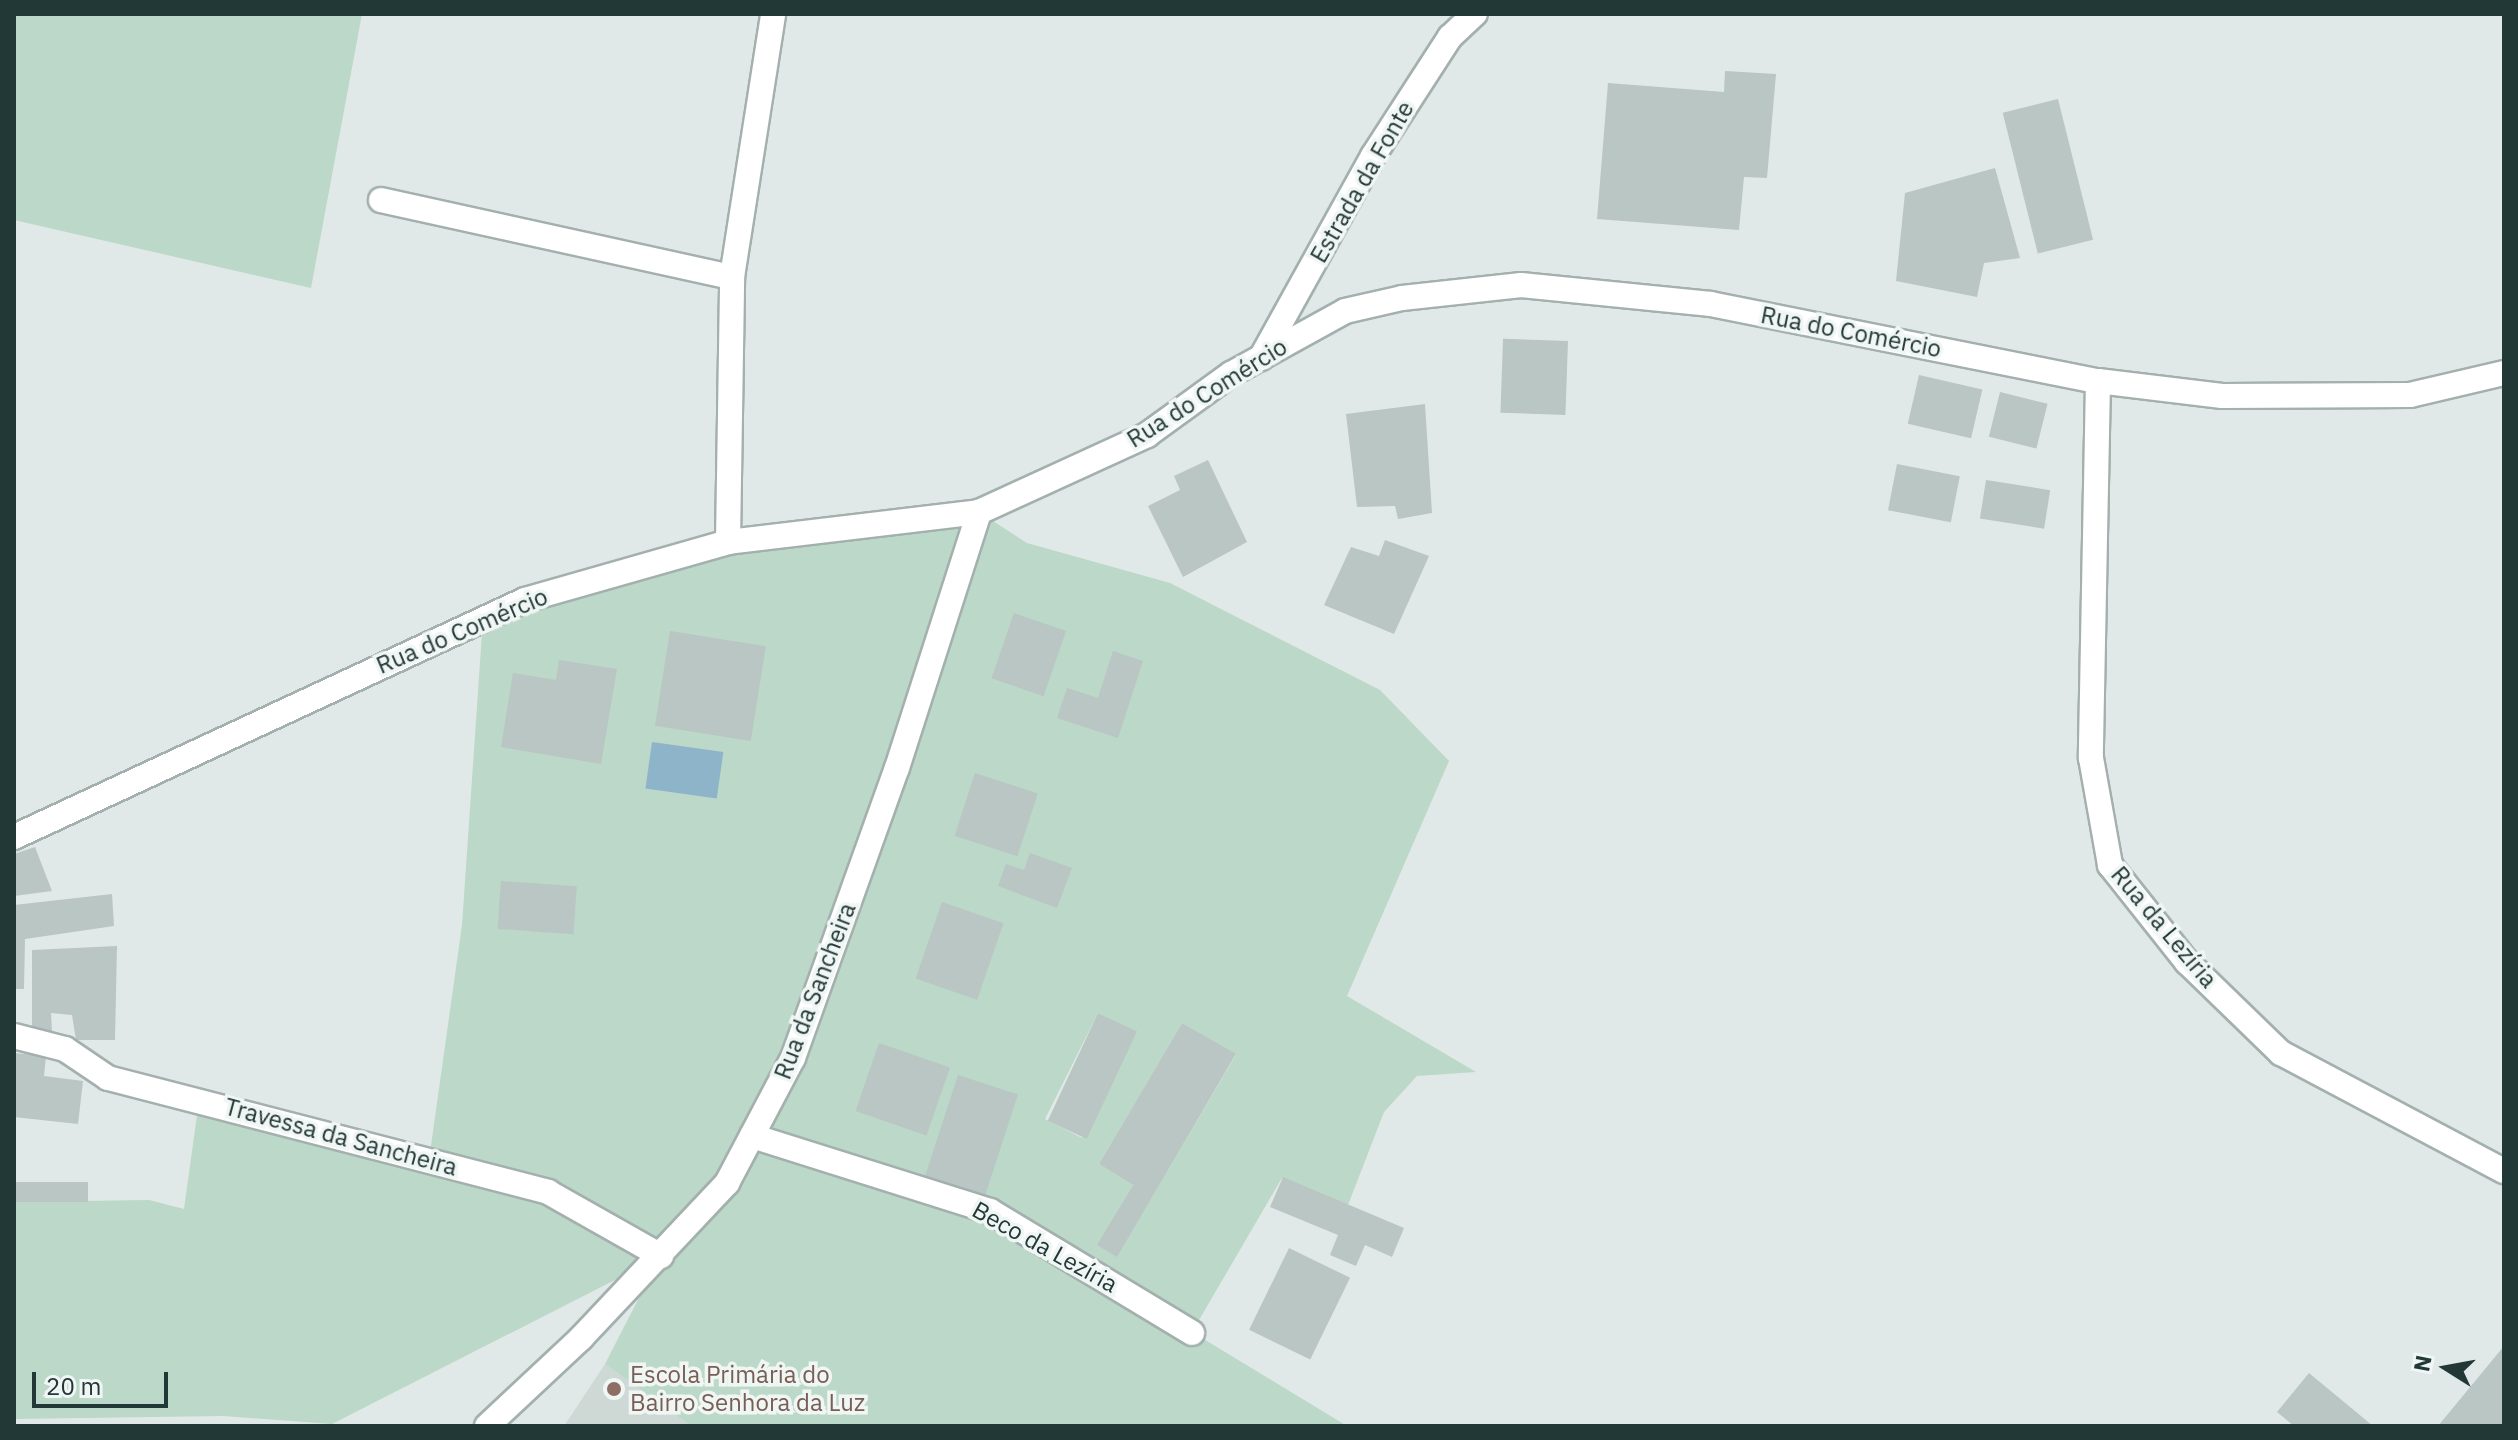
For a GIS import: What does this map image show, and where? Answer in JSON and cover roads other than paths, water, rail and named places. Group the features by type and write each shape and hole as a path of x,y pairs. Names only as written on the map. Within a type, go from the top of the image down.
{"street":[{"path":"728,542 732,277 773,14"},
{"name":"Estrada da Fonte","path":"1261,358 1373,156 1450,37 1475,14"},
{"path":"381,200 732,277"},
{"name":"Rua do Comércio","path":"14,837 525,600 728,542 979,512 1147,435 1261,358 1345,311 1402,298 1521,285 1711,304 2098,381 2222,396 2410,395 2504,373"},
{"name":"Rua da Lezíria","path":"2098,381 2091,758 2110,865 2187,962 2281,1053 2504,1171"},
{"name":"Rua da Sancheira","path":"487,1426 661,1256 727,1183 793,1058 897,768 979,512"},
{"name":"Travessa da Sancheira","path":"14,1036 65,1049 108,1078 548,1192 661,1256"},
{"name":"Beco da Lezíria","path":"752,1136 990,1211 1192,1333"}],"water":[{"path":"652,742 723,752 717,799 645,789"}],"place":[{"name":"Escola Primária do Bairro Senhora da Luz","path":"614,1389"}]}
